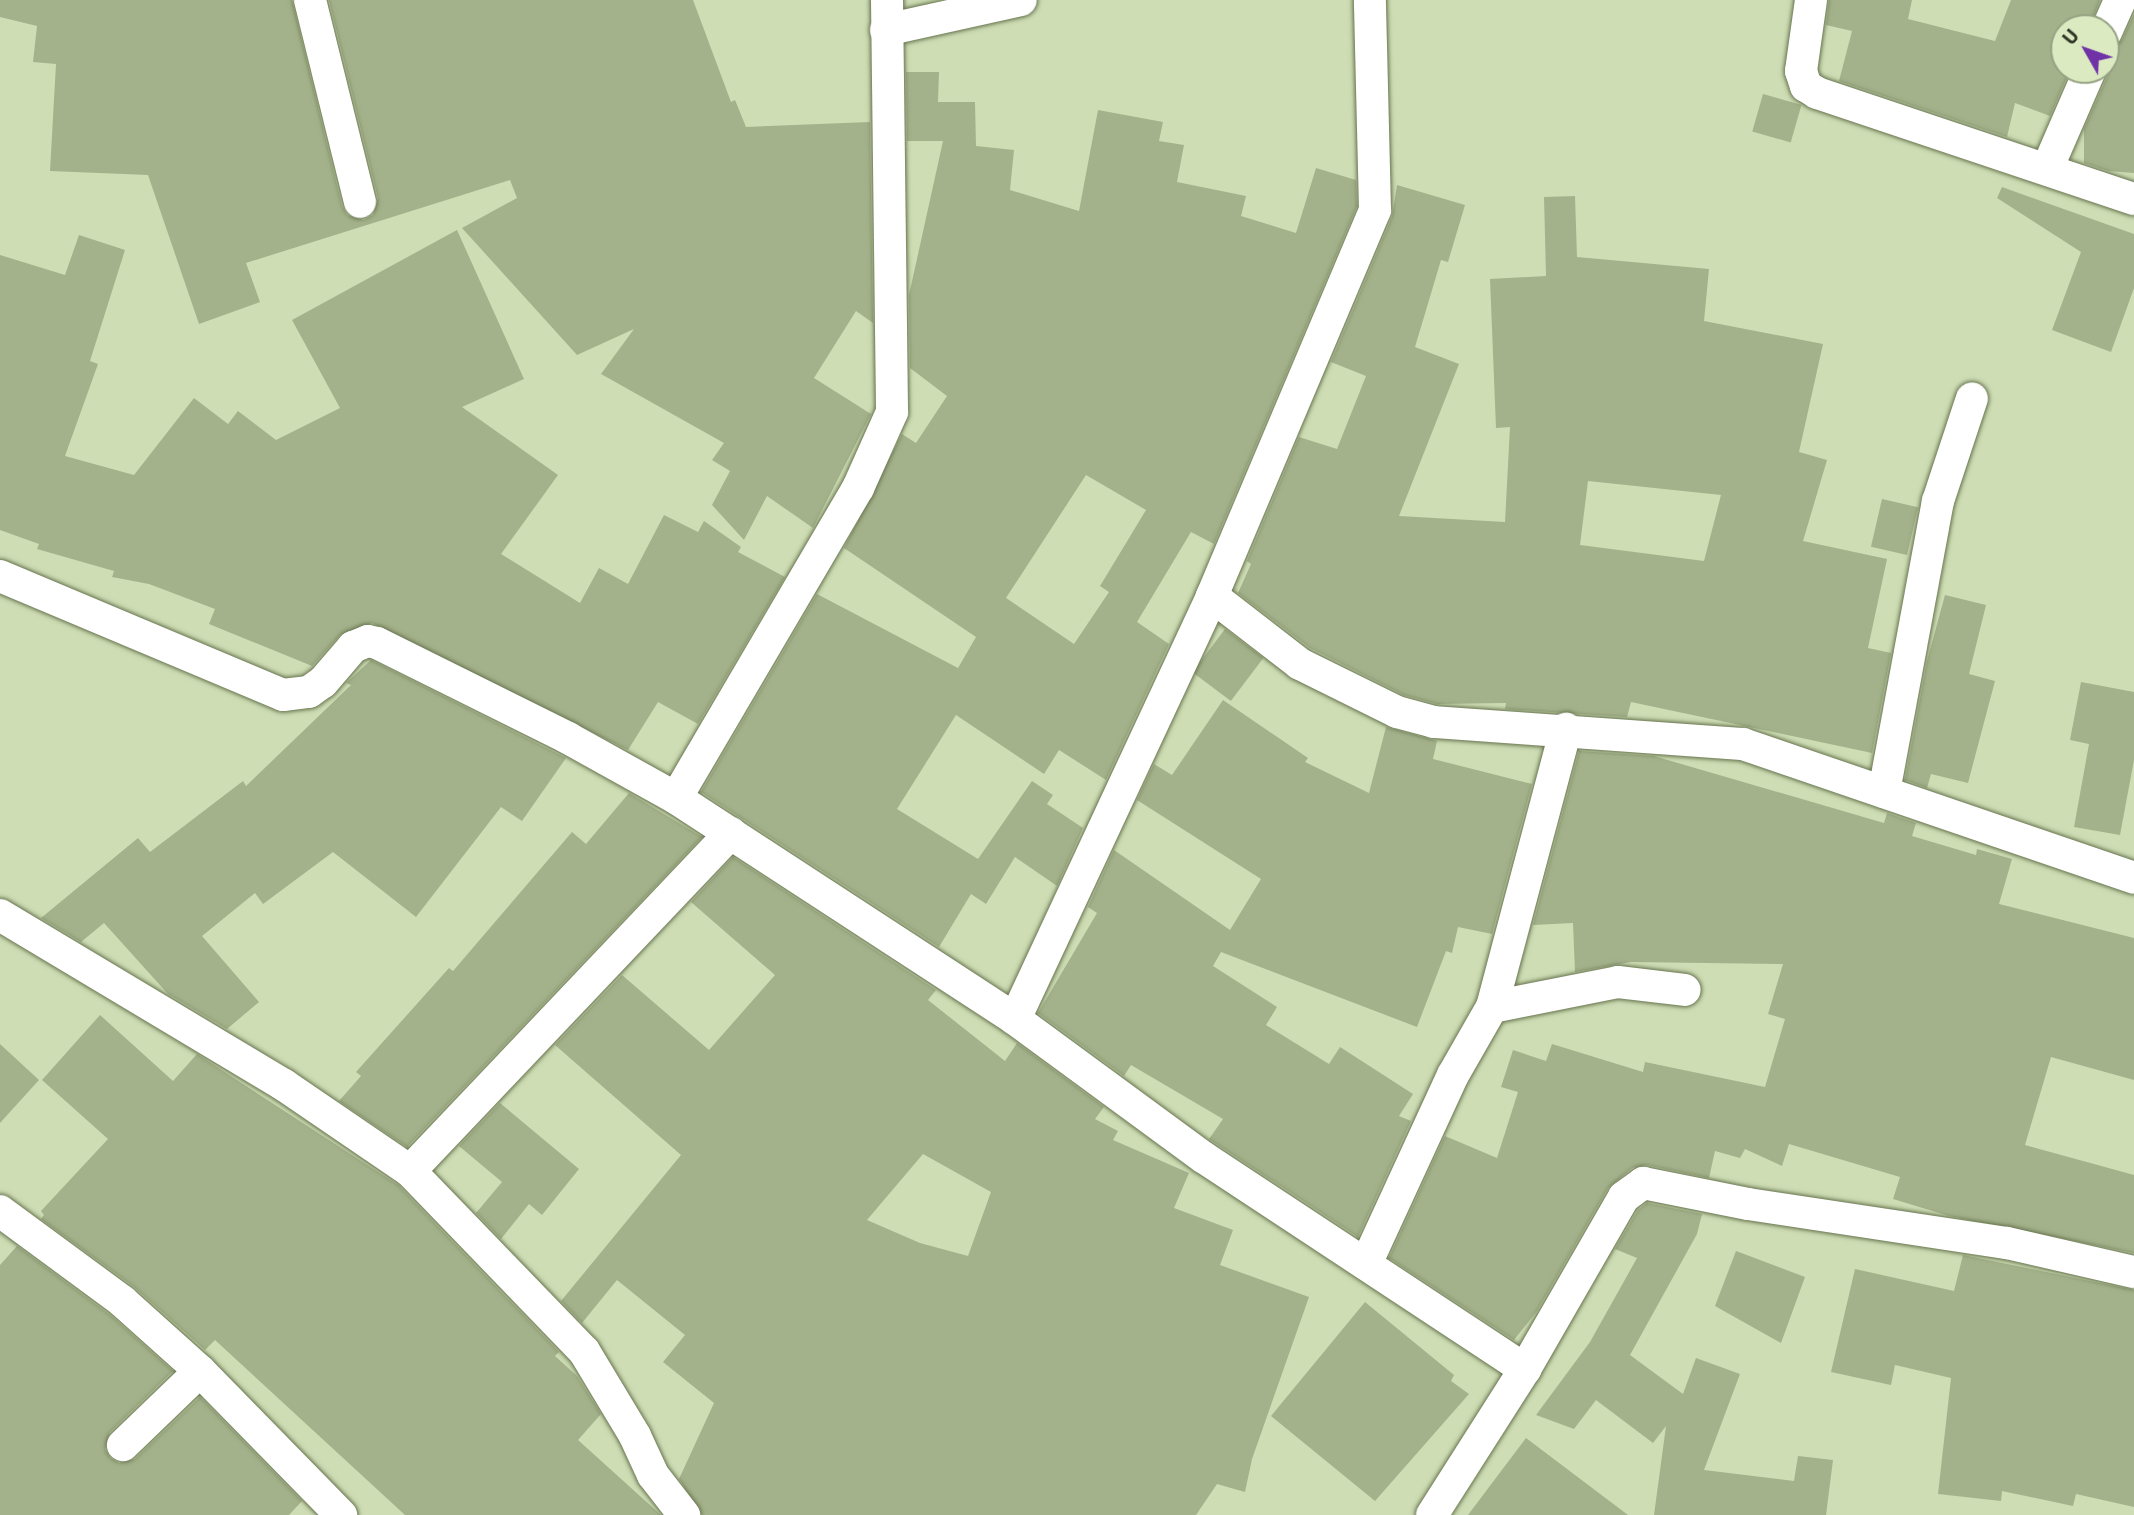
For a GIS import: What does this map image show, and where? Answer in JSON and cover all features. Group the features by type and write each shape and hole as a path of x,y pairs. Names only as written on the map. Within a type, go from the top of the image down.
{"street":[{"path":"310,0 360,202"},
{"path":"676,799 869,469 892,412 887,15 1021,0"},
{"path":"1015,1019 1212,596 1375,209 1370,0"},
{"path":"1811,0 1801,71 1806,86 1816,93 2134,199"},
{"path":"2047,169 2084,84"},
{"path":"1884,792 1938,501 1972,398"},
{"path":"0,576 282,695 309,692 323,682 353,647 360,642 377,643 568,738 731,833 1015,1019 1203,1157 1525,1368"},
{"path":"1212,596 1300,664 1397,712 1434,722 1566,729 1743,744 2134,878"},
{"path":"1366,1264 1453,1074 1492,1007 1566,729"},
{"path":"410,1171 731,833"},
{"path":"0,915 284,1085 410,1171 584,1352 635,1436 653,1475 684,1515"},
{"path":"1492,1007 1618,982 1685,990"},
{"path":"1432,1515 1525,1368 1624,1197 1643,1183 1748,1204 2007,1243 2134,1272"},
{"path":"3,1220 122,1301 200,1371 341,1515"},
{"path":"123,1445 200,1371"}],"building":[{"path":"0,0 292,0 342,206 347,215 364,220 373,215 378,198 329,0 693,0 731,102 735,100 746,127 870,122 873,323 856,311 814,378 871,414 813,528 767,496 744,540 712,505 730,471 712,460 724,443 601,374 634,329 577,355 462,228 517,198 510,180 246,263 260,302 199,324 148,175 50,171 56,64 33,62 37,26 0,17"},
{"path":"1829,0 1912,0 1908,19 1995,41 2011,0 2100,0 2094,14 2050,14 2050,84 2064,84 2050,116 2015,103 2007,137 1839,81 1852,31 1826,25"},
{"path":"2134,14 2134,173 2108,171 2084,163 2084,129 2104,84 2120,84 2122,40"},
{"path":"906,72 939,72 938,102 975,102 976,146 1014,150 1010,190 1079,211 1098,110 1163,122 1159,141 1184,145 1177,182 1246,196 1241,216 1296,233 1316,168 1356,180 1357,206 1214,544 1191,532 1137,622 1169,644 1106,780 1059,750 1044,774 956,715 897,809 978,859 1032,781 1053,795 1047,804 1083,828 1057,886 1015,857 986,904 971,894 939,947 701,792 817,594 958,668 976,637 844,548 902,434 916,443 947,396 910,368 909,295 943,141 907,141","holes":["1086,475 1146,510 1100,586 1109,592 1074,644 1006,598"]},
{"path":"1763,94 1801,105 1791,143 1752,131"},
{"path":"1397,185 1465,205 1448,262 1441,260 1415,347 1459,364 1399,516 1505,522 1510,427 1496,428 1490,279 1546,276 1544,197 1575,196 1577,257 1709,269 1704,321 1823,344 1799,452 1827,460 1803,541 1887,559 1868,648 1891,653 1872,753 1631,702 1627,717 1505,709 1506,703 1437,704 1404,695 1310,648 1238,593 1251,564 1247,561 1299,437 1337,449 1366,376 1331,362 1392,217","holes":["1588,481 1721,495 1704,561 1580,545"]},
{"path":"2002,187 2134,234 2134,288 2111,352 2052,330 2081,252 1997,198"},
{"path":"457,230 524,379 462,407 558,475 501,554 580,603 599,568 628,584 664,515 698,532 704,521 741,547 738,552 785,577 698,724 658,702 628,750 372,623 340,635 312,666 209,624 215,609 149,584 112,577 114,571 37,549 39,544 0,530 0,255 65,275 79,235 125,250 90,361 98,364 65,456 134,475 194,398 228,424 238,411 276,440 340,408 292,320"},
{"path":"1882,499 1918,507 1907,555 1871,547"},
{"path":"1945,595 1986,605 1969,674 1995,681 1968,783 1931,774 1927,788 1905,780 1927,661"},
{"path":"1225,629 1263,658 1231,701 1193,672"},
{"path":"371,660 566,758 522,821 501,807 416,917 333,852 263,904 255,893 202,936 259,1002 227,1029 168,994 104,923 81,942 41,918 138,838 150,852 243,781 246,786 351,685 346,683"},
{"path":"2081,682 2134,692 2134,760 2120,835 2074,827 2089,744 2070,740"},
{"path":"1223,700 1308,758 1305,762 1369,793 1386,727 1437,741 1433,759 1532,784 1492,934 1458,927 1452,953 1446,951 1417,1027 1221,952 1213,966 1277,1007 1266,1025 1329,1064 1340,1047 1413,1094 1399,1116 1411,1121 1358,1237 1209,1139 1223,1119 1131,1065 1124,1076 1038,1013 1097,913 1088,907 1114,850 1230,930 1261,879 1137,800 1154,764 1172,775"},
{"path":"1579,751 1654,756 1884,823 1887,813 1916,823 1912,836 1976,855 1977,849 2012,859 1999,904 2134,938 2134,1080 2051,1057 2025,1145 2134,1175 2134,1253 1949,1216 1893,1199 1900,1177 1789,1144 1782,1166 1745,1149 1740,1158 1715,1151 1709,1178 1647,1165 1632,1168 1608,1188 1537,1311 1514,1340 1389,1258 1445,1136 1497,1158 1518,1092 1501,1087 1513,1050 1546,1061 1552,1044 1643,1072 1645,1062 1765,1087 1785,1019 1768,1014 1783,964 1631,962 1575,972 1573,923 1533,925"},
{"path":"629,793 702,837 407,1147 339,1101 361,1076 356,1072 449,968 453,971 572,832 586,844"},
{"path":"733,857 936,990 928,1000 1005,1061 1017,1043 1104,1107 1095,1119 1118,1131 1113,1140 1189,1173 1174,1208 1233,1230 1220,1265 1309,1297 1252,1459 1245,1492 1217,1484 1196,1515 702,1515 679,1479 714,1403 663,1362 685,1335 617,1280 582,1323 561,1301 681,1155 555,1045 622,975 709,1050 775,975 691,902","holes":["923,1154 991,1192 968,1256 920,1243 867,1220"]},
{"path":"100,1015 173,1081 197,1054 398,1185 559,1352 555,1356 577,1376 601,1414 578,1440 661,1515 405,1515 215,1340 205,1350 133,1286 41,1219 44,1215 41,1211 108,1139 42,1080"},
{"path":"0,1044 39,1080 0,1123"},
{"path":"500,1103 579,1169 542,1215 529,1204 501,1239 476,1213 502,1182 459,1146"},
{"path":"1647,1203 1702,1214 1697,1234 1630,1355 1683,1394 1696,1358 1740,1374 1704,1470 1794,1481 1798,1456 1833,1460 1826,1515 1654,1515 1666,1426 1653,1443 1596,1400 1574,1429 1536,1415 1590,1342 1637,1258 1615,1249 1638,1210"},
{"path":"17,1246 110,1315 173,1371 110,1432 105,1449 110,1458 119,1463 135,1459 200,1397 302,1501 289,1515 0,1515 0,1265"},
{"path":"1736,1251 1805,1277 1781,1343 1715,1306"},
{"path":"1963,1255 2134,1290 2134,1507 2076,1494 2073,1506 2002,1491 2001,1501 1938,1494 1951,1378 1895,1365 1891,1385 1831,1372 1855,1269 1954,1291"},
{"path":"1365,1302 1454,1375 1451,1381 1469,1394 1375,1501 1271,1416"},
{"path":"1526,1438 1628,1515 1468,1515"}]}
